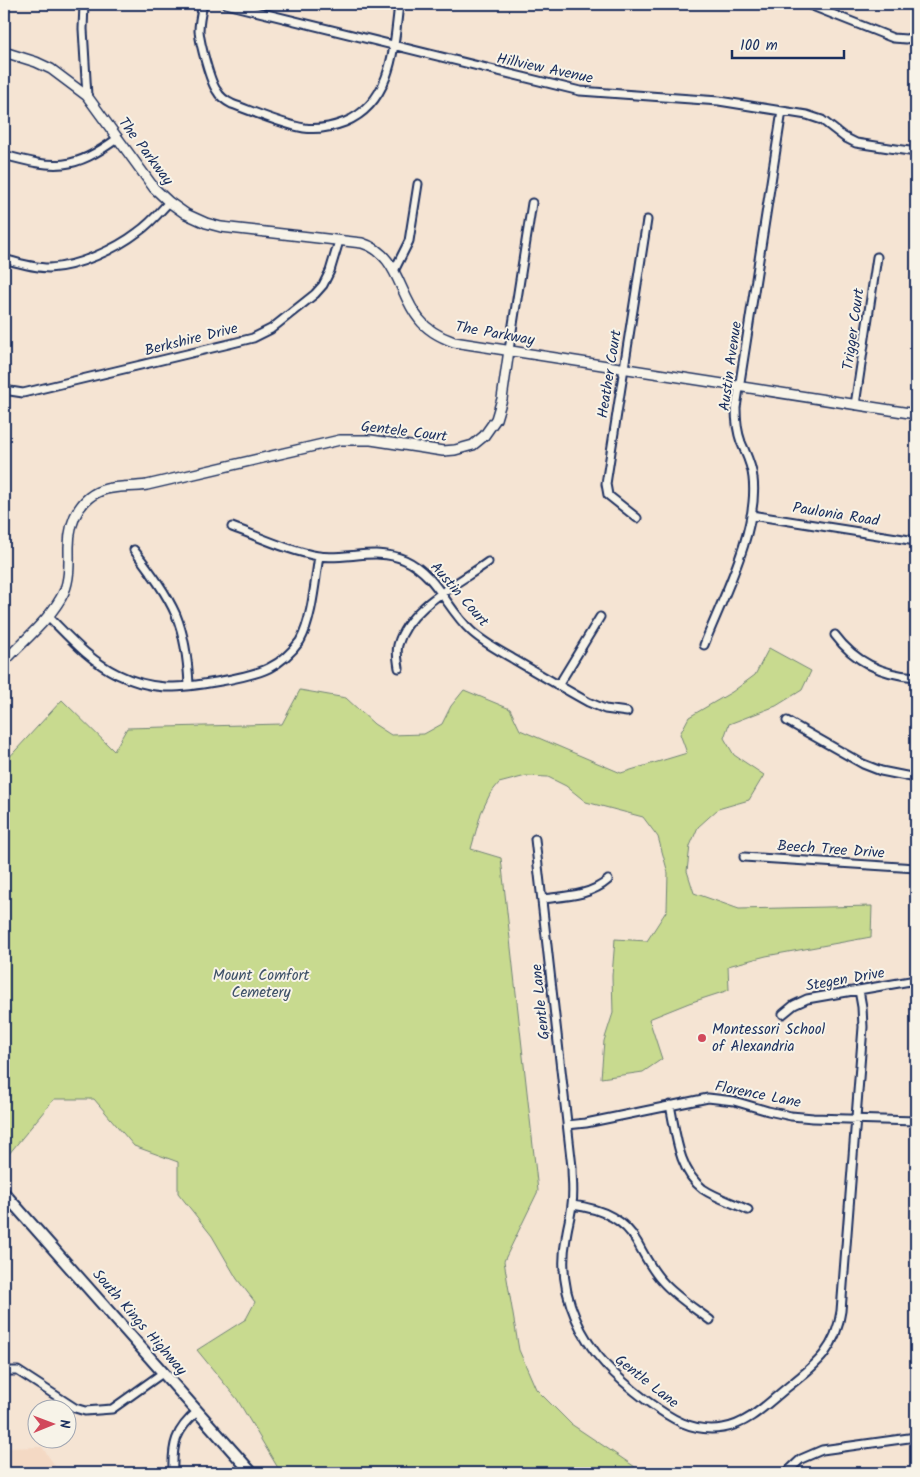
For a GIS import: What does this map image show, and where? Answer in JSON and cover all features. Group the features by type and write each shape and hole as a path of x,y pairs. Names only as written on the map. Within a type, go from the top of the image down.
{"main road":[{"name":"South Kings Highway","path":"4,1193 252,1473"}],"street":[{"path":"84,4 83,29 87,96"},
{"path":"203,4 200,36 217,93 232,104 298,126 311,128 331,126 349,120 365,110 377,97 386,80 390,64 399,4"},
{"name":"Hillview Avenue","path":"226,4 580,91 719,101 807,114 827,124 844,137 856,142 916,152"},
{"path":"807,4 893,38 906,39 916,36"},
{"name":"The Parkway","path":"4,52 51,69 87,96 154,188 169,202 193,218 221,228 362,243 377,250 394,271 414,312 429,329 443,338 454,342 916,414"},
{"name":"Austin Avenue","path":"704,645 744,546 751,515 754,486 752,471 740,440 736,417 782,111"},
{"path":"4,155 47,165 65,164 92,156 118,138"},
{"path":"394,271 409,241 418,184"},
{"path":"4,259 44,268 73,264 130,238 147,225 169,202"},
{"name":"Gentele Court","path":"48,616 59,600 67,583 71,526 78,510 95,494 106,489 147,485 340,440 371,440 443,451 465,448 484,436 496,419 502,400 532,203"},
{"name":"Heather Court","path":"636,518 608,495 606,484 647,220"},
{"name":"Berkshire Drive","path":"4,387 10,391 23,393 229,344 263,334 280,323 322,286 330,271 339,241"},
{"name":"Trigger Court","path":"855,405 877,257"},
{"name":"Paulonia Road","path":"751,515 916,541"},
{"name":"Austin Court","path":"232,527 302,552 319,556 344,557 376,553 399,558 419,568 434,582 464,624 481,639 558,686 596,706 627,712"},
{"path":"134,550 176,615 184,641 189,684"},
{"path":"4,662 48,616 92,658 117,674 137,682 171,687 258,672 275,664 289,654 300,640 306,626 319,556"},
{"path":"399,668 398,646 406,628 417,614 488,562"},
{"path":"558,686 600,617"},
{"path":"835,635 848,652 877,668 898,675 916,677"},
{"path":"787,721 863,764 881,771 916,778"},
{"name":"Gentle Lane","path":"535,839 572,1167 572,1205 564,1248 565,1284 575,1318 593,1351 605,1366 620,1380 675,1420 701,1429 716,1429 730,1426 752,1416 811,1368 826,1353 836,1335 841,1311 857,1119 863,1027 859,990"},
{"name":"Beech Tree Drive","path":"744,858 916,868"},
{"path":"542,898 587,893 600,887 608,880"},
{"name":"Stegen Drive","path":"783,1014 798,1002 916,980"},
{"name":"Florence Lane","path":"567,1125 602,1120 698,1099 718,1098 791,1116 916,1121"},
{"path":"670,1105 682,1160 691,1177 704,1190 748,1210"},
{"path":"572,1205 599,1210 620,1222 635,1238 649,1265 663,1283 710,1320"},
{"path":"4,1371 18,1371 75,1408 85,1411 100,1411 114,1408 164,1372"},
{"path":"173,1473 172,1452 177,1437 190,1418 198,1412"},
{"path":"786,1473 801,1459 822,1450 916,1438"}],"shaded area":[{"path":"28,1447 28,1450 44,1450 60,1473 4,1473 4,1448"}],"green space":[{"name":"Mount Comfort Cemetery","path":"769,648 811,671 802,690 776,706 729,724 724,738 734,755 764,775 749,800 718,809 698,827 690,846 687,871 694,893 739,909 872,906 871,937 766,956 728,966 729,990 649,1019 662,1059 643,1072 601,1078 604,1041 613,1013 612,976 615,939 647,941 667,910 668,873 658,837 643,817 586,802 566,786 548,777 526,776 499,783 490,794 481,813 471,849 501,858 538,1191 504,1261 519,1350 536,1389 571,1424 644,1473 281,1473 237,1399 197,1350 246,1319 255,1302 237,1279 212,1236 178,1193 178,1162 134,1146 94,1099 54,1099 4,1160 4,763 62,700 114,751 127,728 282,724 300,690 346,698 374,724 391,735 424,734 442,724 451,706 464,690 510,709 520,730 621,773 687,753 680,734 689,717 732,692 755,675"}],"place":[{"name":"Montessori School of Alexandria","path":"702,1038"}]}
